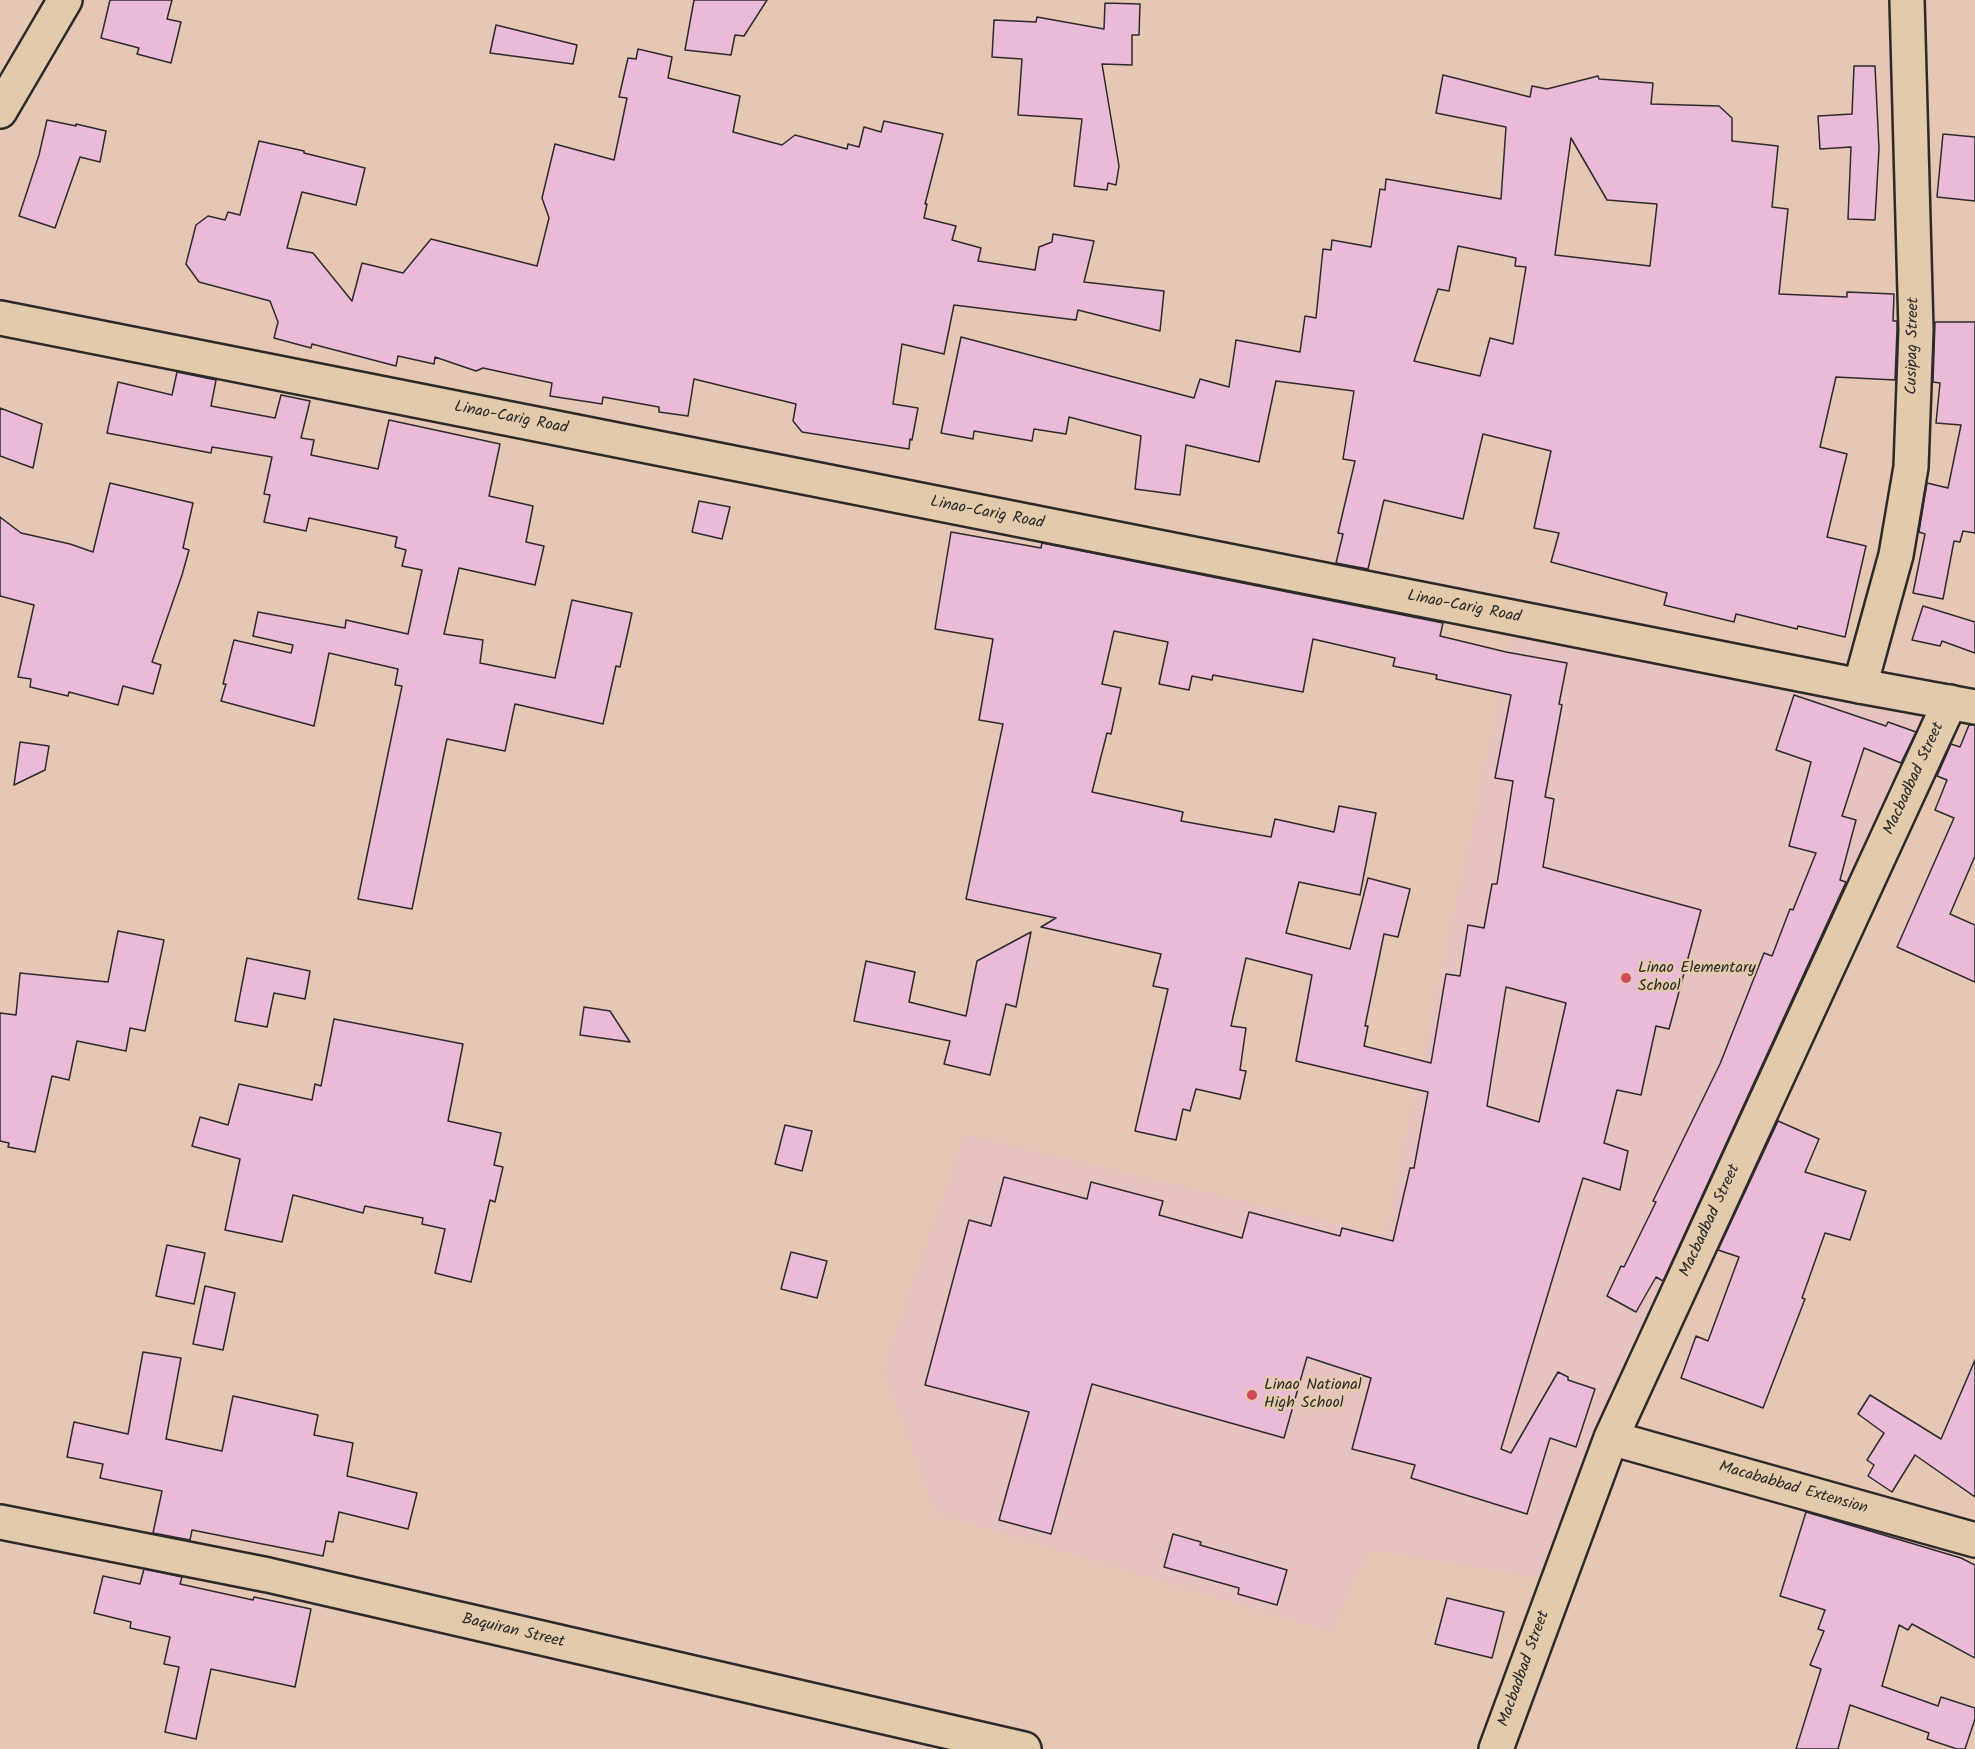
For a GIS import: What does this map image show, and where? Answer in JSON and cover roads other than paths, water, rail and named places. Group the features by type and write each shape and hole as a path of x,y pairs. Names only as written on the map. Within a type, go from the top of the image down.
{"street":[{"path":"0,111 65,0"},
{"name":"Cusipag Street","path":"1860,686 1896,555 1911,467 1916,330 1907,0"},
{"name":"Linao-Carig Road","path":"0,318 1963,705"},
{"name":"Macbadbad Street","path":"1496,1749 1611,1438 1963,705"},
{"name":"Macababbad Extension","path":"1611,1438 1975,1540"},
{"name":"Baquiran Street","path":"0,1522 268,1575 1024,1749"}],"place":[{"name":"Linao Elementary School","path":"1626,978"},
{"name":"Linao National High School","path":"1252,1395"}]}
